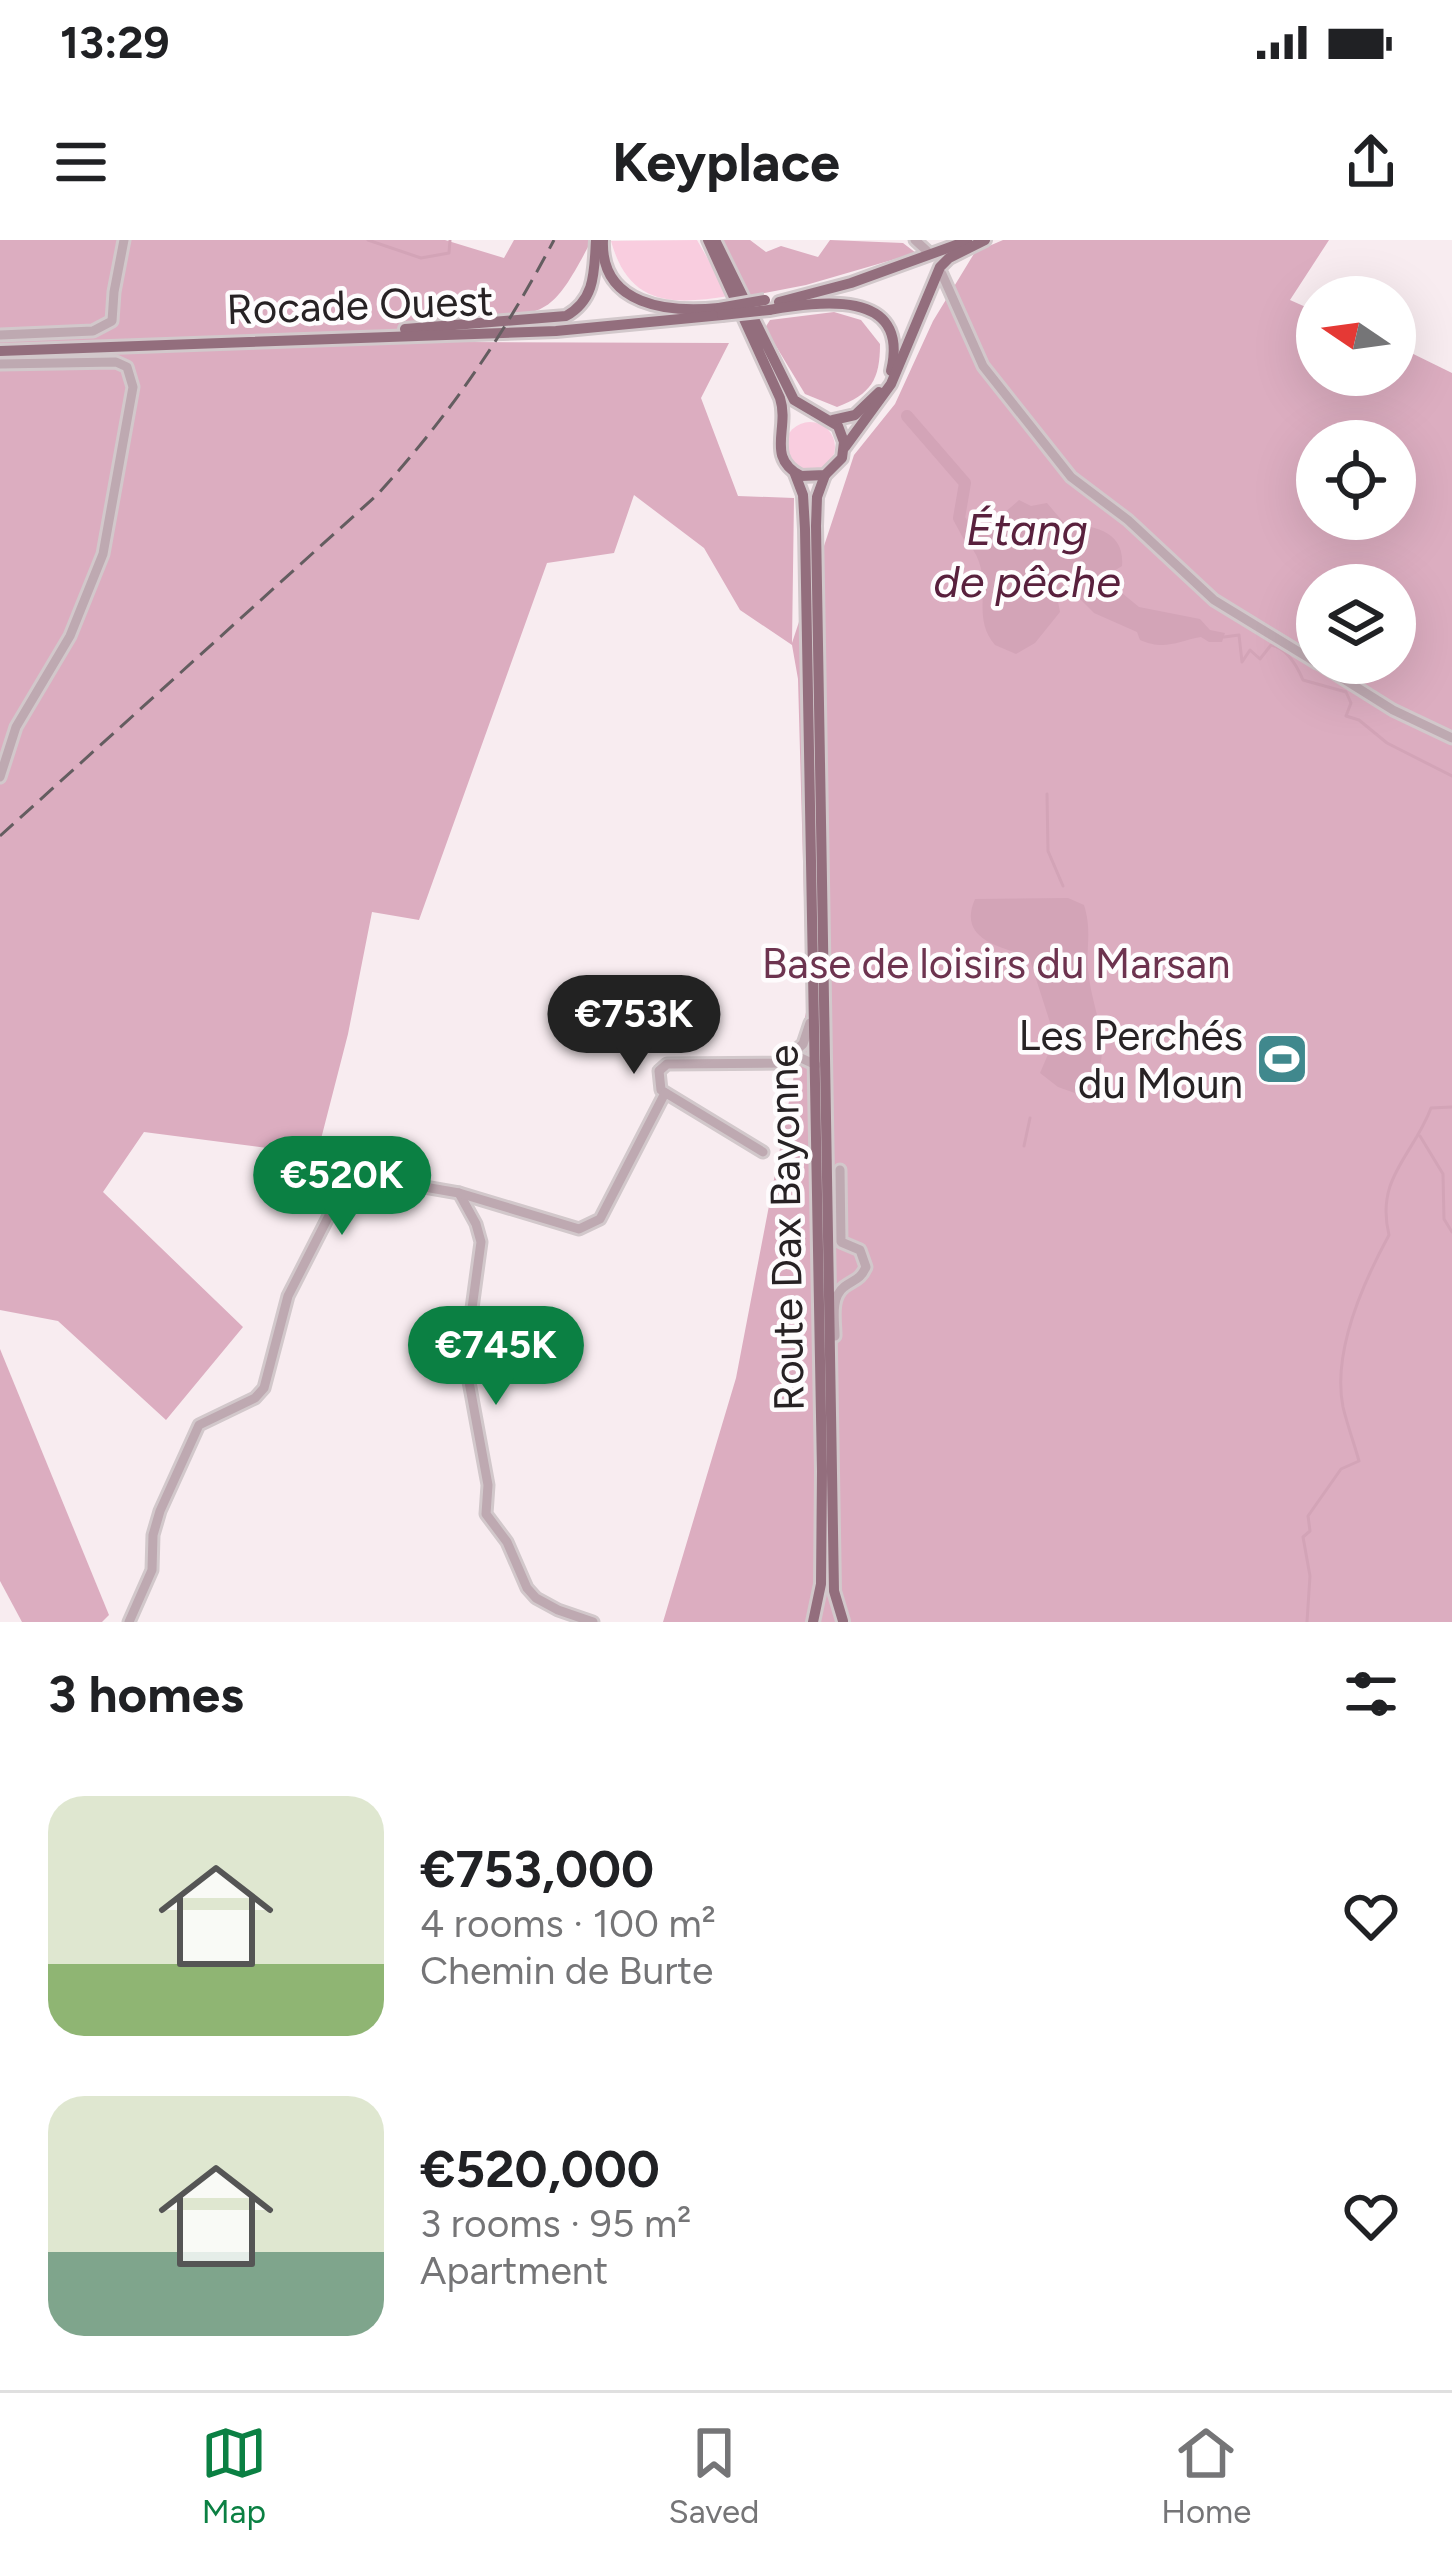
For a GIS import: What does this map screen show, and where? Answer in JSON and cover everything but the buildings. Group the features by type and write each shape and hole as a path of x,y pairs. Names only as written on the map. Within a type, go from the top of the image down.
{"main road":[{"path":"599,240 607,268 634,299 668,310 720,311 767,305 844,301 859,306 882,322 893,347 892,367 881,390 855,415 833,420 812,412 791,395 708,240"},
{"path":"128,346 184,338 550,320 573,313 588,297 599,240"},
{"path":"708,240 780,398 785,425"},
{"path":"767,305 851,283 970,240"},
{"path":"812,412 797,415 779,438 780,454 796,474 807,478 825,475 838,465 891,384 940,267 985,240"},
{"name":"Rocade Ouest","path":"0,348 574,330 720,311"},
{"path":"833,420 842,434 844,450"},
{"name":"Route Dax Bayonne","path":"796,474 806,529 814,932 822,1526 820,1603 814,1622"},
{"path":"814,1622 844,1621 834,1591 816,526 817,497 825,475"}],"street":[{"path":"0,334 93,331 108,326 124,240"},
{"path":"942,274 983,366 1071,477 1128,520 1214,600 1296,650"},
{"path":"0,364 116,362 127,367 133,387 97,572 70,636 16,727 0,776"},
{"path":"1351,684 1452,738"},
{"path":"770,1063 791,1056 808,1034 814,932"},
{"path":"763,1152 665,1094 657,1075 667,1064 770,1063 801,1058 816,1065"},
{"path":"327,1176 344,1173 459,1193 579,1229 600,1219 665,1094"},
{"path":"831,1390 836,1297 864,1273 866,1262 860,1250 842,1242 840,1170"},
{"path":"129,1622 149,1582 160,1510 199,1424 255,1399 264,1388 287,1296 339,1196 344,1173"},
{"path":"459,1193 481,1241 464,1360 488,1485 487,1514 536,1598 593,1622"},
{"path":"829,1268 839,1280 855,1282"}],"shaded area":[{"path":"697,240 729,296 671,300 655,296 629,278 611,241"},
{"path":"810,422 828,429 835,447 828,465 810,472 792,465 785,447 792,429"}],"green space":[{"name":"Base de loisirs du Marsan","path":"0,240 445,240 504,258 514,240 588,240 575,271 553,301 528,313 464,319 464,342 729,343 701,398 738,496 794,498 792,643 854,455 895,404 933,321 975,252 1003,240 1329,240 1306,276 1296,276 1290,300 1296,303 1296,396 1416,396 1416,355 1452,373 1452,1622 663,1622 736,1378 807,1007 798,679 792,645 740,610 704,548 634,495 614,553 547,563 419,920 372,912 348,1034 312,1174 305,1153 144,1132 103,1192 243,1327 166,1420 58,1321 0,1310"},
{"path":"720,240 750,240 766,252 781,246 818,257 830,240 903,243 916,253 749,296"},
{"path":"834,312 861,320 880,344 871,384 837,407 805,394 765,328 770,320"},
{"path":"0,1349 109,1615 102,1622 22,1622 0,1581"}],"water":[{"name":"Étang de pêche","path":"1019,500 1031,506 1047,503 1064,523 1096,528 1113,537 1122,566 1114,571 1111,584 1139,607 1200,619 1210,630 1225,633 1222,642 1201,637 1157,645 1140,640 1137,632 1094,613 1068,587 1056,591 1060,612 1035,643 1016,654 995,645 984,621 981,571 969,544"},
{"path":"1068,898 1084,905 1088,970 1101,1034 1101,1064 1086,1097 1058,1087 1040,1073 1055,1038 1029,957 985,940 972,924 971,913 975,899"}],"waterway":[{"path":"368,240 421,258 449,253 450,240"},
{"path":"907,416 965,483 959,518 972,542"},
{"path":"1224,637 1239,635 1242,662 1250,650 1260,659 1271,645 1282,650 1303,680 1346,692 1351,703 1346,716 1452,776"},
{"path":"1047,794 1048,851 1063,886"},
{"path":"1307,1622 1310,1576 1303,1537 1310,1531 1308,1516 1341,1469 1359,1461 1341,1386 1352,1318 1389,1235 1386,1215 1391,1182 1431,1108 1452,1107"},
{"path":"1024,1146 1030,1118"},
{"path":"1420,1136 1443,1174 1444,1219 1452,1232"}],"railway":[{"path":"0,836 377,495 474,373 554,240"}],"place":[{"name":"Les Perchés du Moun","path":"1282,1059"}]}
